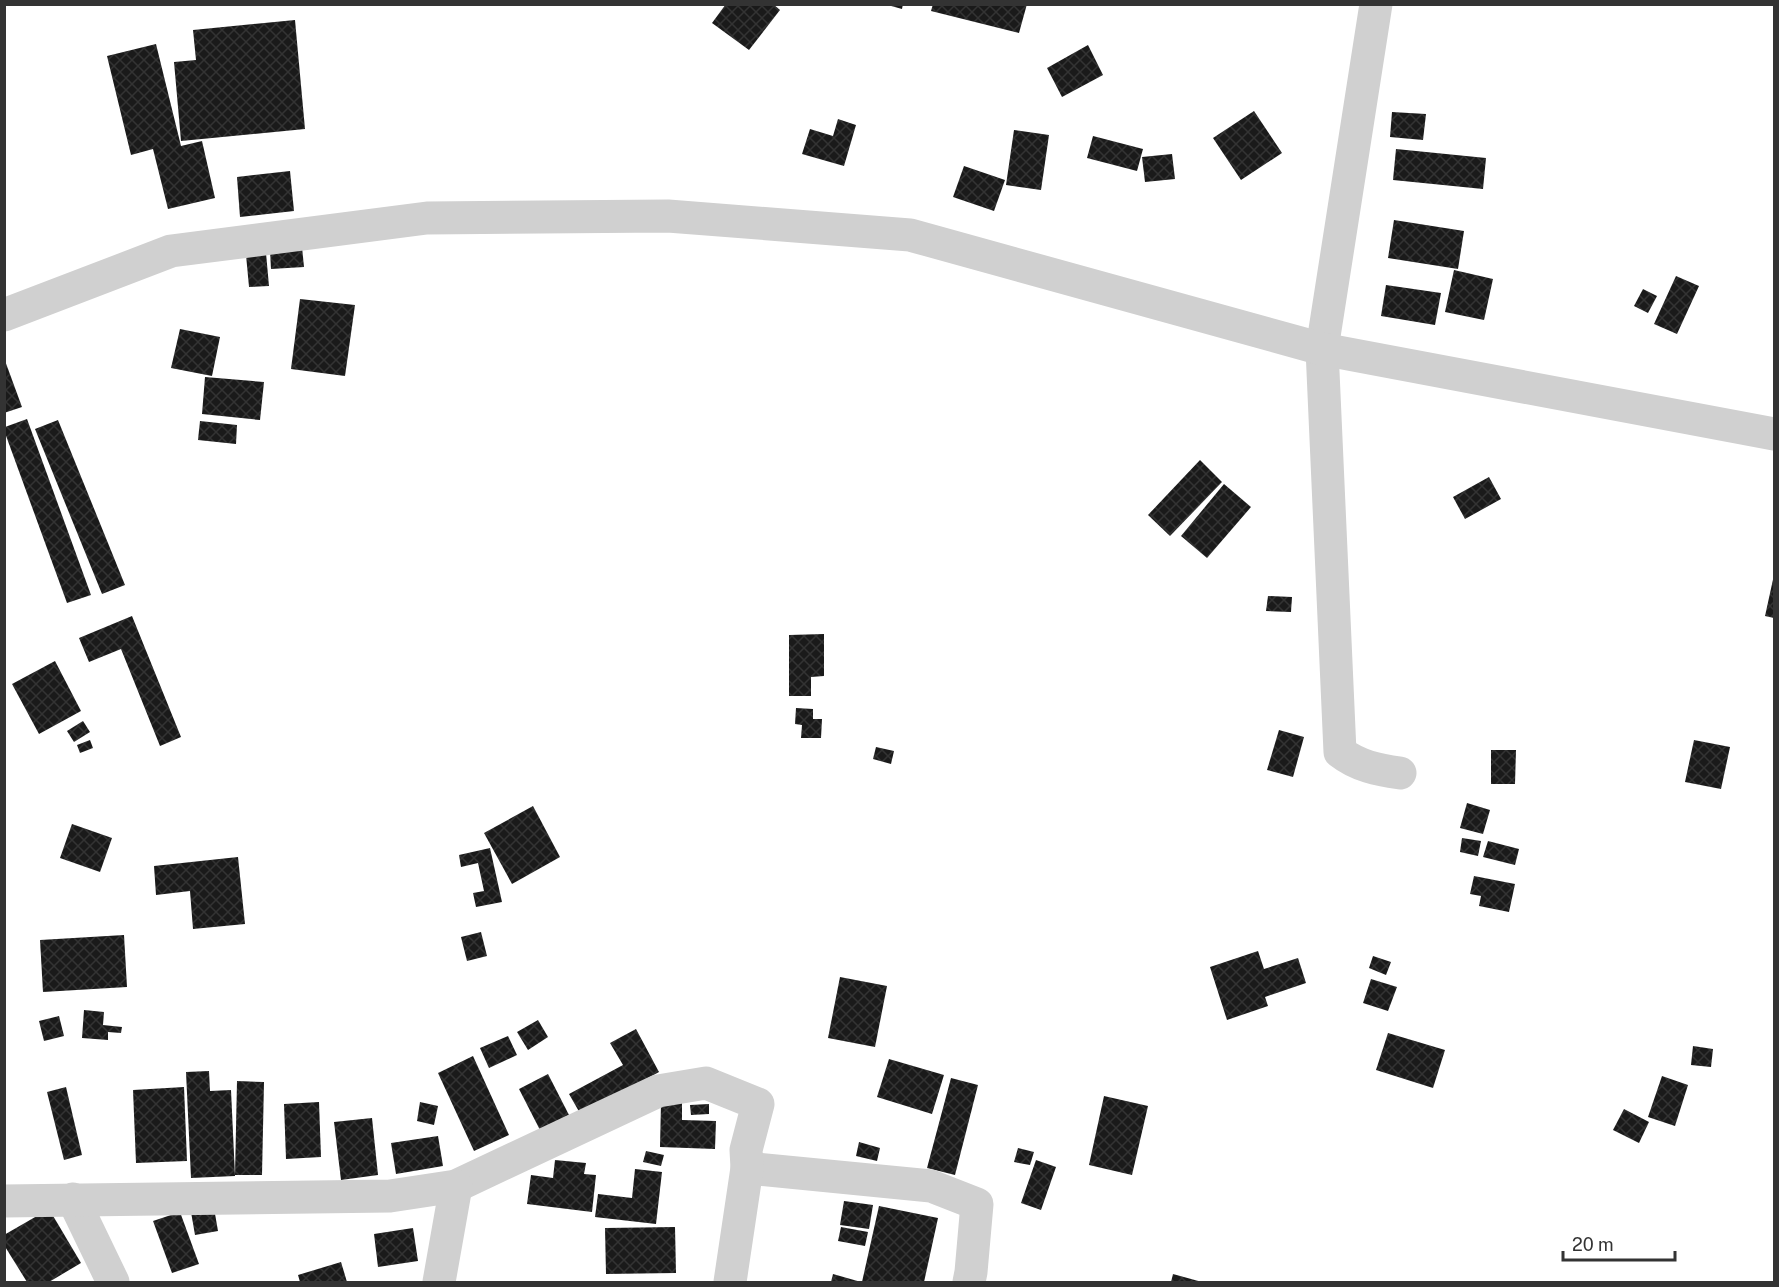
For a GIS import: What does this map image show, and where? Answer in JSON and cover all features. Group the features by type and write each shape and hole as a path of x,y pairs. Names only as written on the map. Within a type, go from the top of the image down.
{"street":[{"path":"1376,4 1322,349 1340,752 1351,760 1374,770 1400,773"},
{"path":"4,315 171,251 426,218 668,216 910,235 1322,349 1774,434"},
{"path":"4,1201 390,1196 456,1186 658,1091 705,1083 758,1104 746,1150 747,1168 730,1282"},
{"path":"747,1168 931,1186 977,1204 969,1282"},
{"path":"439,1282 456,1186"},
{"path":"73,1199 113,1282"}],"building":[{"path":"726,4 773,4 780,10 749,50 712,23"},
{"path":"884,4 903,4 902,9"},
{"path":"933,4 1027,4 1019,33 931,11"},
{"path":"295,20 305,129 181,141 174,62 196,60 193,30"},
{"path":"156,44 181,146 202,141 215,198 168,209 153,149 131,155 107,56"},
{"path":"1088,45 1103,75 1062,97 1047,68"},
{"path":"1254,111 1282,153 1241,180 1213,138"},
{"path":"1392,112 1426,114 1423,140 1390,137"},
{"path":"838,119 856,125 844,166 802,154 810,129 833,136"},
{"path":"1014,130 1049,135 1041,190 1006,185"},
{"path":"1093,136 1143,149 1137,171 1087,158"},
{"path":"1396,149 1486,158 1483,189 1393,180"},
{"path":"1172,154 1175,179 1145,182 1142,157"},
{"path":"964,166 1005,180 994,211 953,197"},
{"path":"290,171 294,211 240,217 237,177"},
{"path":"1394,220 1464,231 1458,269 1388,258"},
{"path":"302,247 304,267 271,269 270,250"},
{"path":"266,253 269,286 249,287 246,255"},
{"path":"1454,270 1493,279 1484,320 1445,312"},
{"path":"1676,276 1699,286 1677,334 1654,324"},
{"path":"1386,285 1441,293 1435,325 1381,316"},
{"path":"1643,289 1657,296 1648,313 1634,306"},
{"path":"300,299 355,305 345,376 291,369"},
{"path":"180,329 220,337 212,376 171,368"},
{"path":"4,358 22,407 4,413"},
{"path":"205,377 264,382 260,420 202,414"},
{"path":"27,419 91,595 67,603 5,433 5,427"},
{"path":"58,420 125,585 102,594 35,429"},
{"path":"200,421 237,425 236,444 198,440"},
{"path":"1200,460 1222,482 1170,536 1148,515"},
{"path":"1489,477 1501,499 1465,519 1453,497"},
{"path":"1224,484 1251,507 1207,558 1181,536"},
{"path":"1774,575 1774,618 1765,616"},
{"path":"1268,596 1292,597 1291,612 1266,611"},
{"path":"132,616 181,737 160,746 121,649 89,662 79,638"},
{"path":"824,634 824,676 811,677 811,696 789,696 789,635"},
{"path":"55,661 81,711 39,734 12,684"},
{"path":"796,708 813,709 813,719 822,719 821,738 801,738 802,725 795,724"},
{"path":"83,721 90,732 74,742 67,731"},
{"path":"1279,730 1304,737 1293,777 1267,770"},
{"path":"90,740 93,748 80,753 77,745"},
{"path":"1694,740 1730,747 1721,789 1685,782"},
{"path":"876,747 894,751 891,764 873,759"},
{"path":"1491,750 1516,750 1515,784 1491,784"},
{"path":"1467,803 1490,810 1483,834 1460,828"},
{"path":"533,806 560,857 512,884 484,833"},
{"path":"72,824 112,838 100,872 60,858"},
{"path":"1462,838 1481,841 1478,856 1460,852"},
{"path":"1488,841 1519,849 1515,865 1483,857"},
{"path":"490,848 502,902 476,907 473,893 484,891 478,863 461,867 459,855"},
{"path":"238,857 245,924 193,929 190,891 156,895 154,866"},
{"path":"1474,876 1515,884 1509,912 1479,906 1481,896 1470,894"},
{"path":"481,932 487,956 467,961 461,937"},
{"path":"124,935 127,987 43,992 40,940"},
{"path":"1258,951 1264,969 1298,958 1306,983 1265,997 1268,1006 1227,1020 1210,967"},
{"path":"1373,956 1391,962 1386,975 1369,968"},
{"path":"840,977 887,986 875,1047 828,1038"},
{"path":"1371,979 1397,987 1388,1011 1363,1003"},
{"path":"84,1010 104,1012 103,1025 122,1027 121,1033 108,1032 108,1040 82,1038"},
{"path":"59,1016 64,1036 44,1041 39,1021"},
{"path":"538,1020 548,1037 528,1050 517,1032"},
{"path":"636,1029 659,1072 581,1115 569,1094 623,1065 610,1043"},
{"path":"1388,1033 1445,1050 1433,1088 1376,1070"},
{"path":"508,1036 517,1055 489,1068 480,1048"},
{"path":"1693,1046 1713,1049 1711,1067 1691,1065"},
{"path":"473,1056 509,1135 474,1151 438,1073"},
{"path":"889,1059 944,1075 932,1114 877,1097"},
{"path":"209,1071 210,1091 231,1090 235,1176 191,1178 186,1072"},
{"path":"548,1074 569,1115 540,1130 519,1089"},
{"path":"1662,1076 1688,1085 1675,1126 1648,1117"},
{"path":"951,1078 978,1085 955,1175 927,1168"},
{"path":"237,1081 264,1082 262,1175 235,1175"},
{"path":"66,1087 82,1155 64,1160 47,1092"},
{"path":"184,1087 187,1161 136,1163 133,1090"},
{"path":"1104,1096 1148,1106 1132,1175 1089,1165"},
{"path":"319,1102 321,1157 286,1159 284,1104"},
{"path":"420,1102 438,1106 434,1125 417,1121"},
{"path":"661,1103 682,1103 682,1120 716,1121 715,1149 660,1147"},
{"path":"709,1104 709,1114 691,1115 690,1105"},
{"path":"1624,1109 1649,1122 1639,1143 1613,1130"},
{"path":"372,1118 378,1175 341,1180 334,1122"},
{"path":"438,1136 443,1166 396,1174 391,1143"},
{"path":"859,1142 880,1148 877,1161 856,1156"},
{"path":"1018,1148 1034,1152 1030,1165 1014,1162"},
{"path":"646,1151 664,1155 661,1166 643,1162"},
{"path":"555,1160 586,1163 584,1174 596,1175 592,1212 527,1204 531,1175 553,1178"},
{"path":"1036,1160 1056,1167 1041,1210 1021,1203"},
{"path":"635,1169 662,1172 656,1224 595,1217 598,1194 632,1198"},
{"path":"844,1201 873,1205 869,1229 840,1225"},
{"path":"879,1206 938,1218 924,1282 862,1282"},
{"path":"214,1208 218,1231 195,1235 191,1212"},
{"path":"49,1209 81,1263 49,1282 27,1282 4,1245 4,1235"},
{"path":"180,1212 199,1264 172,1273 153,1221"},
{"path":"675,1227 676,1273 606,1274 605,1228"},
{"path":"841,1227 868,1232 865,1246 838,1241"},
{"path":"413,1228 418,1261 378,1267 374,1234"},
{"path":"341,1262 347,1282 300,1282 298,1275"},
{"path":"833,1274 861,1282 831,1282"},
{"path":"1173,1274 1202,1282 1171,1282"}]}
